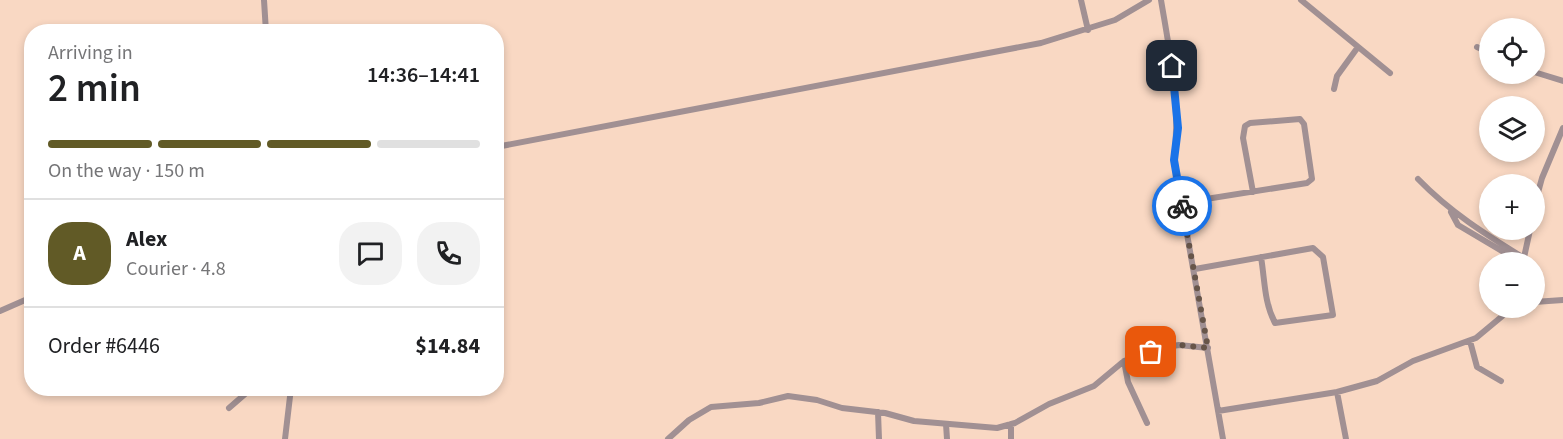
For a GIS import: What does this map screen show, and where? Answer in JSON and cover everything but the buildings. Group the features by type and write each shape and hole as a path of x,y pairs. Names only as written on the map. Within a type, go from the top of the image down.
{"street":[{"path":"264,0 266,24"},
{"path":"1081,0 1088,30"},
{"path":"1161,0 1176,88 1178,128 1174,160 1195,269 1223,439"},
{"path":"1301,0 1390,73"},
{"path":"504,145 988,54 1088,30 1115,20 1147,1"},
{"path":"1334,89 1337,76 1358,47"},
{"path":"1545,75 1563,81"},
{"path":"1181,203 1253,192 1307,183 1312,179 1304,124 1300,119 1250,123 1245,126 1243,132 1253,192"},
{"path":"1544,174 1563,128"},
{"path":"1418,179 1450,210 1511,252"},
{"path":"1450,210 1458,225 1504,252"},
{"path":"1195,269 1261,257 1313,248 1323,257 1333,315 1275,323 1265,293 1261,257"},
{"path":"0,311 24,300"},
{"path":"1545,301 1563,300"},
{"path":"1218,411 1337,392 1377,381 1413,361 1470,341 1499,318"},
{"path":"1470,341 1477,367 1501,381"},
{"path":"668,439 680,427 711,407 759,403 788,396 915,421 998,428 1094,386 1124,361 1160,348 1179,345 1208,348"},
{"path":"1124,361 1128,382 1147,423"},
{"path":"1337,392 1346,439"},
{"path":"229,408 243,396"},
{"path":"285,439 290,396"},
{"path":"878,412 879,439"},
{"path":"946,424 947,439"},
{"path":"1011,424 1011,439"}],"way so far":[{"path":"1151,352 1179,345 1208,348 1182,206"}],"route":[{"path":"1172,66 1176,88 1178,128 1174,160 1182,206"}]}
